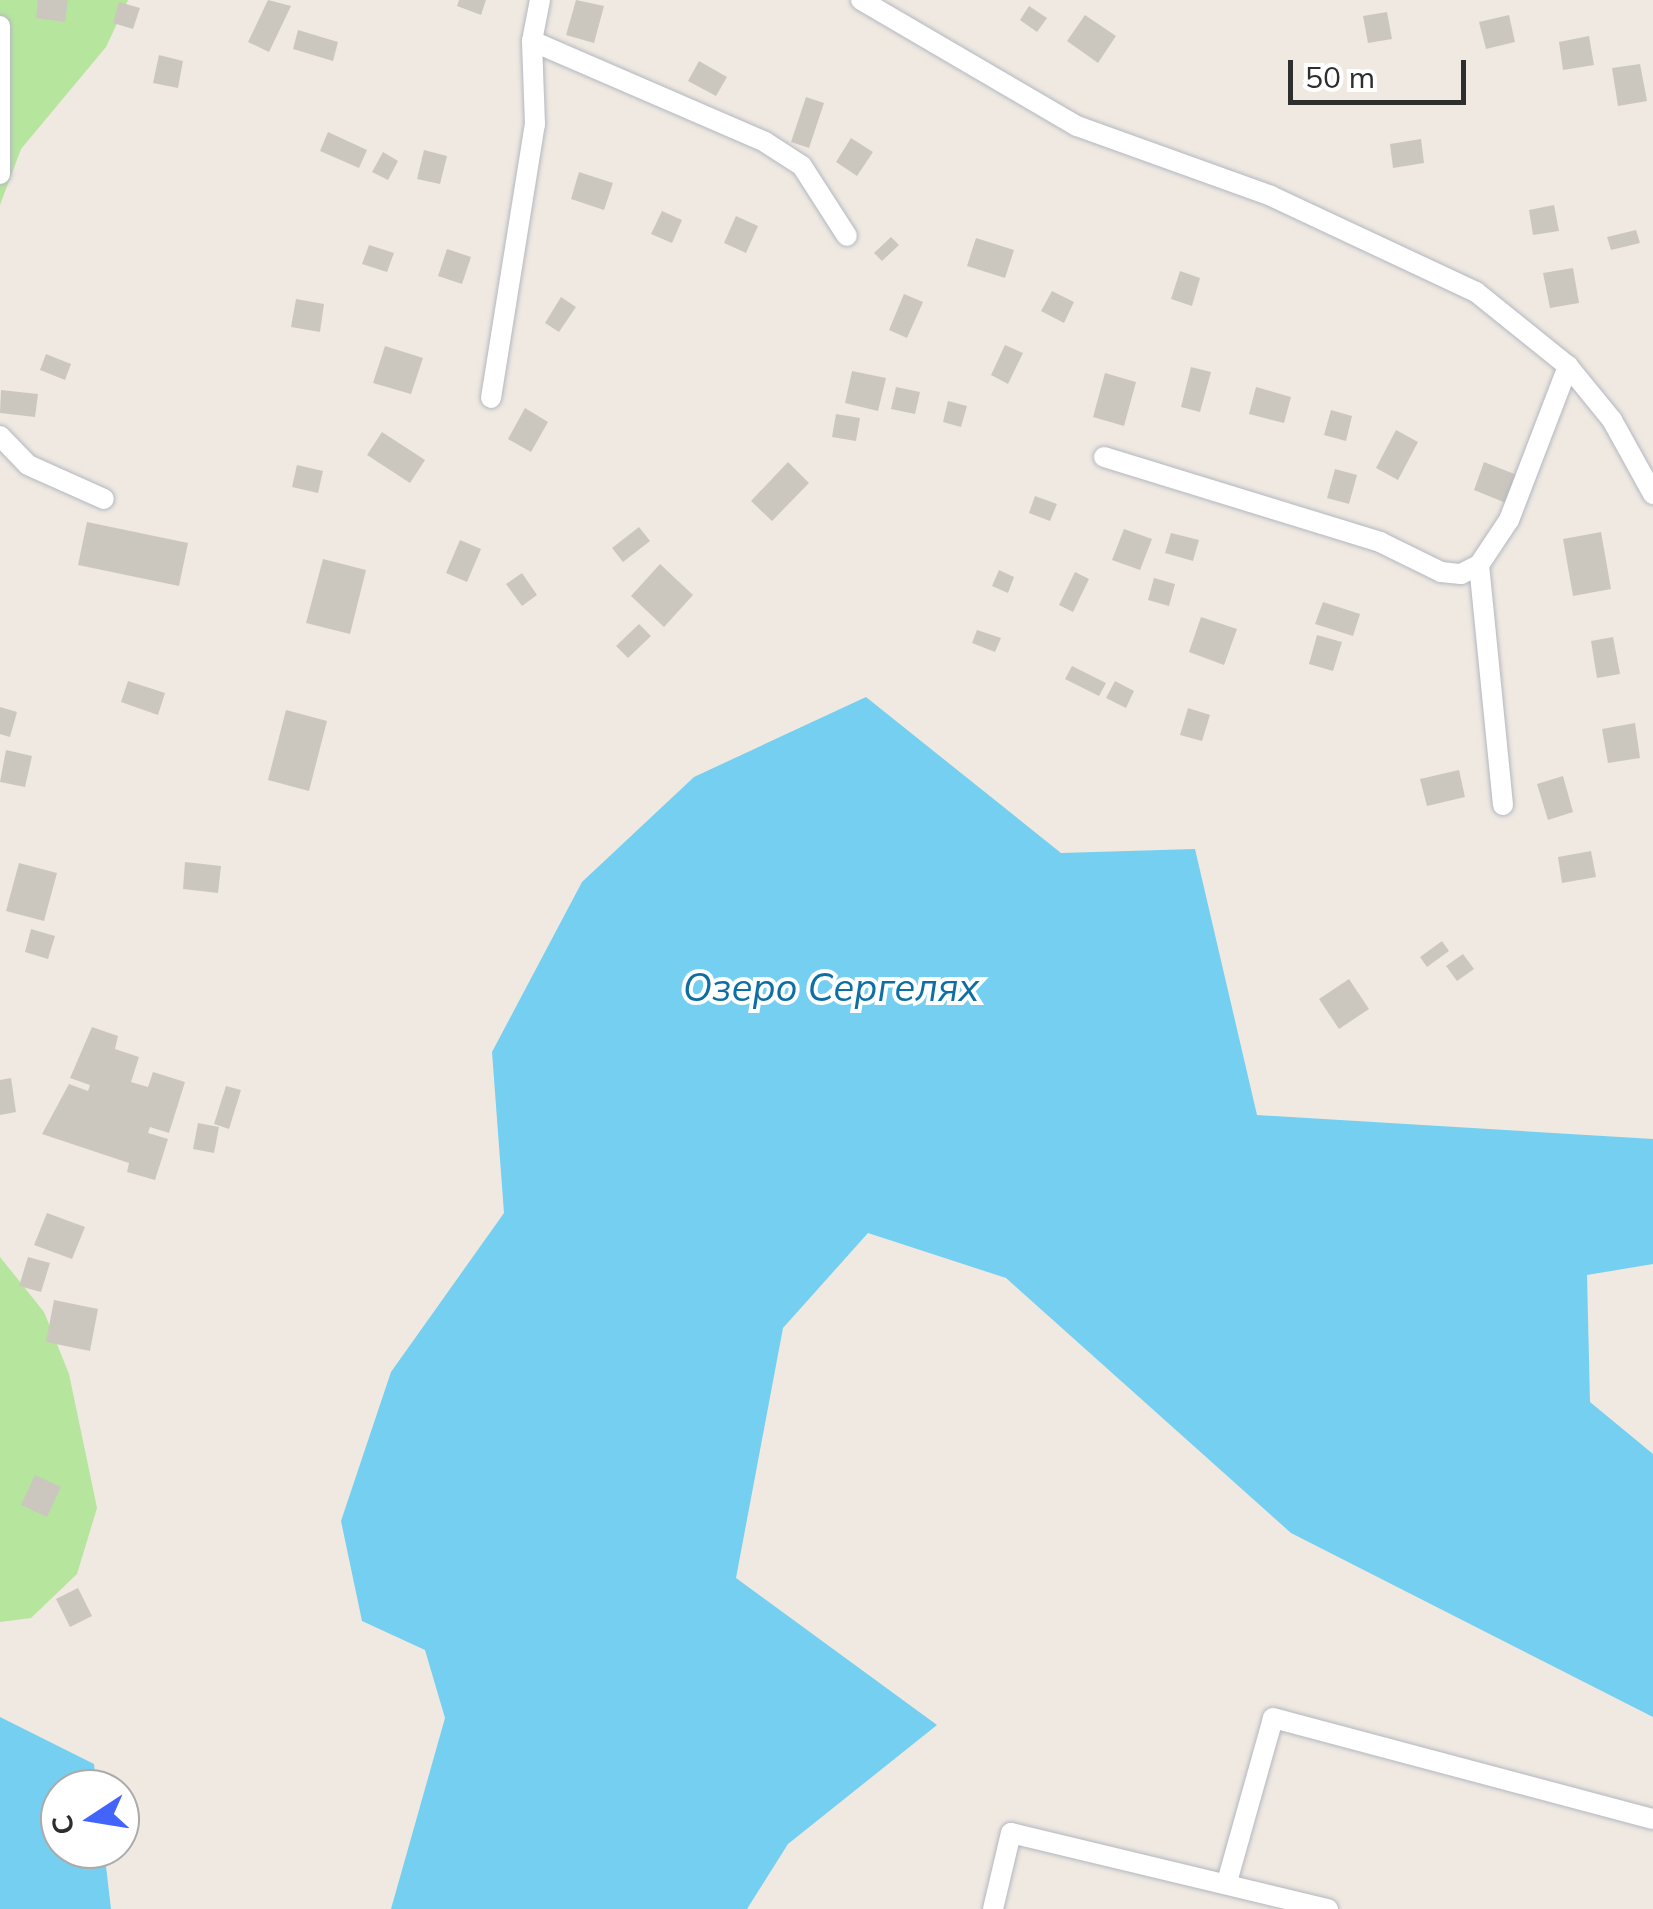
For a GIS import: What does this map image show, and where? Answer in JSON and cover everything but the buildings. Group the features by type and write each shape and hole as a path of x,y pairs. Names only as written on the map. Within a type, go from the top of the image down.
{"street":[{"path":"491,398 534,124 532,42 540,0"},
{"path":"861,0 1078,126 1271,196 1476,292 1568,366 1652,483"},
{"path":"0,26 0,174"},
{"path":"532,42 766,142 802,166 846,236"},
{"path":"1104,457 1380,542 1441,572 1461,574 1479,565 1509,520 1568,366"},
{"path":"0,436 28,465 104,498"},
{"path":"1479,565 1503,805"},
{"path":"1228,1882 1273,1718 1653,1819"},
{"path":"992,1909 1012,1833 1328,1909"}],"green space":[{"path":"0,0 128,0 106,47 21,149 0,205"},
{"path":"0,1257 44,1312 69,1374 97,1508 77,1574 31,1618 0,1622"}],"water":[{"name":"Озеро Сергелях","path":"866,697 1061,853 1195,849 1257,1115 1653,1139 1653,1264 1587,1275 1590,1402 1653,1454 1653,1717 1291,1533 1006,1278 868,1233 783,1328 736,1578 937,1725 788,1844 747,1909 391,1909 445,1718 425,1650 362,1621 341,1521 391,1372 504,1213 492,1052 582,882 694,777"},
{"path":"0,1717 94,1764 95,1769 40,1769 40,1869 106,1869 111,1909 0,1909"}]}
